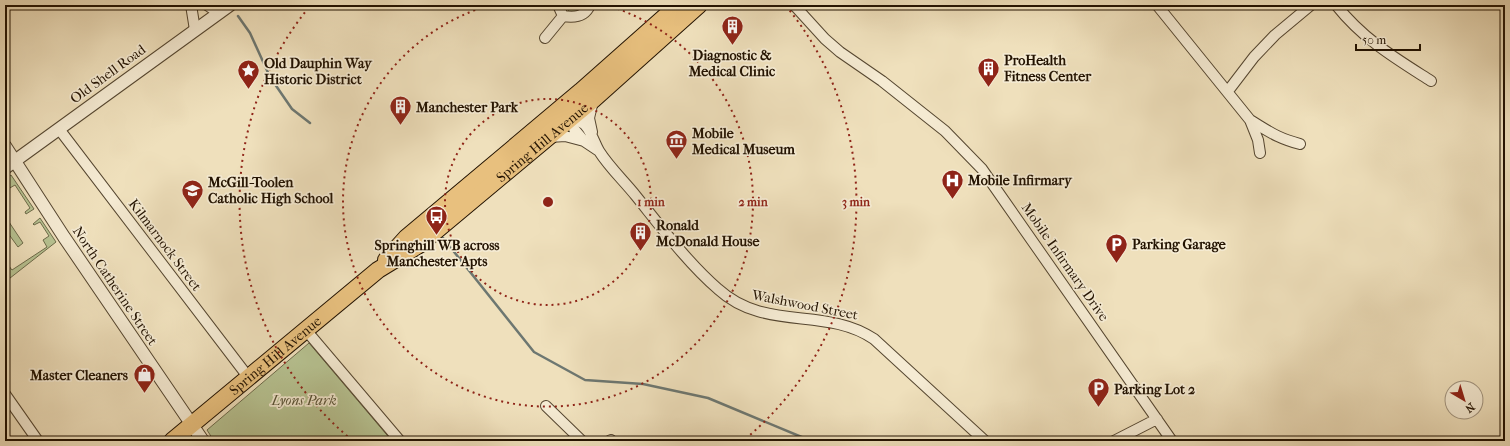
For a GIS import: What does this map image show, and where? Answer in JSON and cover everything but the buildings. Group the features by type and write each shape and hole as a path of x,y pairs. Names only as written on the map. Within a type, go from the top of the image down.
{"main road":[{"name":"Spring Hill Avenue","path":"378,270 406,238 567,113 678,5"},
{"name":"Spring Hill Avenue","path":"172,441 378,270 415,248 550,137 567,113 594,99 699,5"}],"street":[{"path":"191,5 195,30"},
{"path":"207,5 219,13"},
{"name":"Old Shell Road","path":"10,165 230,5"},
{"path":"558,5 563,16"},
{"path":"563,16 578,17 583,14 590,5"},
{"name":"Mobile Infirmary Drive","path":"794,5 825,39 840,52 882,81 945,131 982,169 1172,441"},
{"path":"1157,5 1250,120 1258,140 1260,153"},
{"path":"1228,91 1254,58 1275,36 1311,5"},
{"path":"1336,5 1349,21 1377,47 1431,82"},
{"path":"545,38 563,16"},
{"name":"Walshwood Street","path":"594,99 589,118 592,134 599,151"},
{"name":"Walshwood Street","path":"567,113 581,121 592,134"},
{"name":"Walshwood Street","path":"567,113 574,129 584,141 599,151 686,255 706,277 729,298 740,306 768,315 841,324 861,330 874,339 985,441"},
{"path":"1250,120 1282,140 1300,144"},
{"name":"Kilmarnock Street","path":"59,129 249,378"},
{"name":"Walshwood Street","path":"550,137 565,136 584,141"},
{"name":"North Catherine Street","path":"5,146 10,165 203,441"},
{"path":"305,330 400,441"},
{"path":"5,394 38,441"},
{"path":"546,406 572,429 582,441"},
{"path":"1114,441 1158,419"}],"green space":[{"path":"563,5 586,5 584,10 571,13"},
{"path":"11,175 34,209 26,214 25,212 30,208 15,185 8,189 5,184 5,180"},
{"path":"5,216 23,243 18,247 5,229"},
{"path":"40,218 56,242 5,282 5,267 8,265 12,270 47,247 43,240 49,236 40,222 34,225 33,224"},
{"name":"Lyons Park","path":"309,343 392,441 214,441 207,430"}],"waterway":[{"path":"238,16 250,33 270,77 292,109 310,123"},
{"path":"443,238 534,352 585,380 643,384 708,398 804,438 827,438 835,441"}],"place":[{"name":"Diagnostic & Medical Clinic","path":"732,46"},
{"name":"ProHealth Fitness Center","path":"988,88"},
{"name":"Old Dauphin Way Historic District","path":"248,90"},
{"name":"Manchester Park","path":"401,126"},
{"name":"Mobile Medical Museum","path":"677,160"},
{"name":"Mobile Infirmary","path":"953,200"},
{"name":"McGill-Toolen Catholic High School","path":"192,210"},
{"name":"Springhill WB across Manchester Apts","path":"437,236"},
{"name":"Ronald McDonald House","path":"640,252"},
{"name":"Parking Garage","path":"1116,264"},
{"name":"Master Cleaners","path":"144,394"},
{"name":"Parking Lot 2","path":"1099,408"}]}
